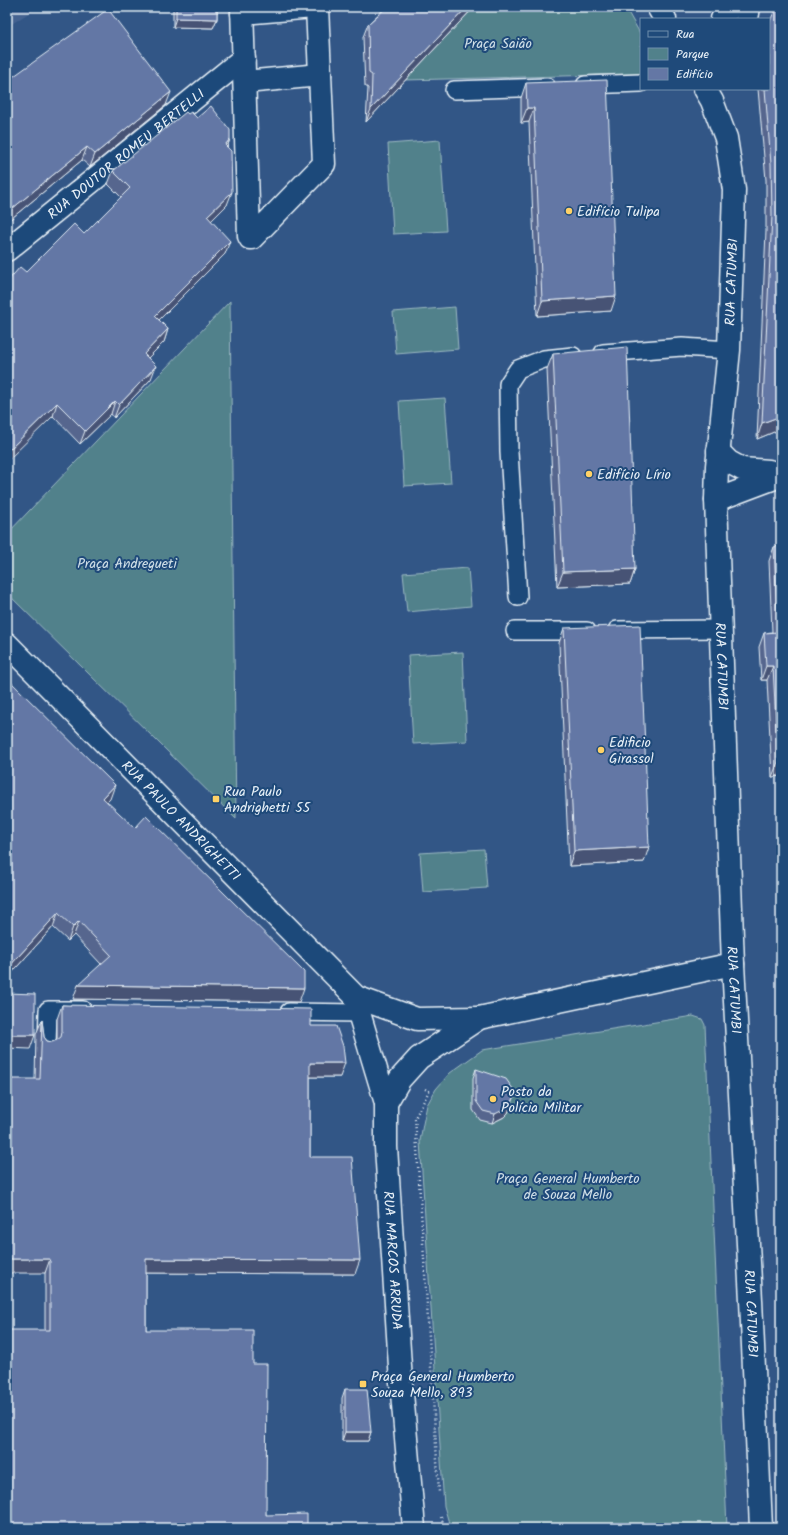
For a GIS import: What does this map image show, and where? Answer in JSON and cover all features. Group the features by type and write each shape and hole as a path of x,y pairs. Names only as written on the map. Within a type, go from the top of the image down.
{"main road":[{"path":"316,7 323,166 251,238 248,236 242,10 316,7"},
{"path":"658,7 664,18"},
{"path":"723,18 730,7"},
{"path":"746,18 749,7"},
{"name":"RUA DOUTOR ROMEU BERTELLI","path":"7,250 244,58"},
{"path":"245,82 320,75"},
{"name":"RUA CATUMBI","path":"706,90 712,101 726,138 734,190 729,350 718,451 716,500 733,964 751,1292 761,1528"},
{"path":"716,114 725,90"},
{"path":"718,451 729,462 742,470 769,471 781,475"},
{"path":"716,500 781,475"},
{"name":"RUA PAULO ANDRIGHETTI","path":"7,644 358,1005"},
{"path":"358,1005 417,1020 479,1018 733,964"},
{"name":"RUA MARCOS ARRUDA","path":"358,1005 386,1103 386,1147 401,1382 414,1528"},
{"path":"386,1103 400,1079 419,1058 479,1018"}],"lane":[{"path":"454,90 640,83"},
{"path":"518,597 509,452 508,384 518,369 544,358 682,347 729,350"},
{"path":"515,631 721,629"},
{"path":"274,1012 358,1005"},
{"path":"47,1046 48,1010 98,1010"}],"path":[{"path":"429,1091 415,1118 439,1493"},
{"path":"440,1517 445,1528"}],"shaded area":[{"path":"7,7 38,7 7,27"}],"green space":[{"name":"Praça Saião","path":"474,7 625,7 640,33 640,74 405,80"},
{"path":"440,140 446,231 393,234 388,144"},
{"name":"Praça Andregueti","path":"230,301 236,819 7,593 7,534"},
{"path":"455,307 458,349 396,354 393,312"},
{"path":"445,398 451,483 404,486 399,401"},
{"path":"468,568 471,606 407,612 403,573"},
{"path":"463,652 467,741 413,744 408,655"},
{"path":"484,849 487,888 423,892 420,853"},
{"name":"Praça General Humberto de Souza Mello","path":"693,1016 702,1019 705,1025 727,1528 458,1528 449,1523 444,1506 420,1141 427,1105 436,1089 450,1073 482,1050"}],"building":[{"path":"176,7 217,7 217,19 176,18"},
{"path":"387,7 467,7 371,109 372,75 369,73 368,24"},
{"path":"776,7 781,7 781,416 762,423 772,215 771,164 765,90 770,90 770,22"},
{"path":"108,9 171,92 95,154 87,147 7,213 7,81"},
{"name":"Edifício Tulipa","path":"607,80 616,296 542,301 534,108 527,108 526,83"},
{"path":"211,106 230,130 230,139 225,145 231,151 232,192 207,216 230,241 155,316 168,329 144,354 156,366 119,405 115,401 85,431 57,403 7,452 7,282 20,267 26,272 74,224 84,234 130,188 113,171 186,112 188,114 191,112 197,118"},
{"name":"Edifício Lírio","path":"627,347 635,569 563,572 553,354"},
{"path":"781,546 781,762 778,762 773,666 766,666 764,633 778,632 774,547"},
{"name":"Edificio Girassol","path":"640,625 649,847 574,851 564,628"},
{"path":"7,678 115,785 103,798 135,828 146,816 304,972 304,988 78,985 111,955 79,921 73,927 58,913 7,969"},
{"path":"7,993 35,994 35,1035 7,1035"},
{"path":"62,1005 311,1009 311,1026 336,1026 343,1046 345,1063 310,1063 310,1157 352,1157 360,1260 146,1259 146,1330 253,1330 253,1364 267,1364 266,1515 307,1514 307,1528 7,1528 7,1330 50,1330 50,1259 7,1259 7,1079 40,1079 42,1020 44,1037 47,1041 52,1042 61,1037"},
{"name":"Posto da Polícia Militar","path":"476,1069 506,1079 513,1089 514,1098 507,1108 495,1114 483,1111 476,1101"},
{"path":"345,1389 367,1389 371,1432 345,1432"}],"place":[{"name":"Edifício Tulipa","path":"569,211"},
{"name":"Edifício Lírio","path":"589,474"},
{"name":"Edificio Girassol","path":"601,750"},
{"name":"Rua Paulo Andrighetti 55","path":"216,799"},
{"name":"Posto da Polícia Militar","path":"493,1099"},
{"name":"Praça General Humberto Souza Mello, 893","path":"363,1384"}]}
